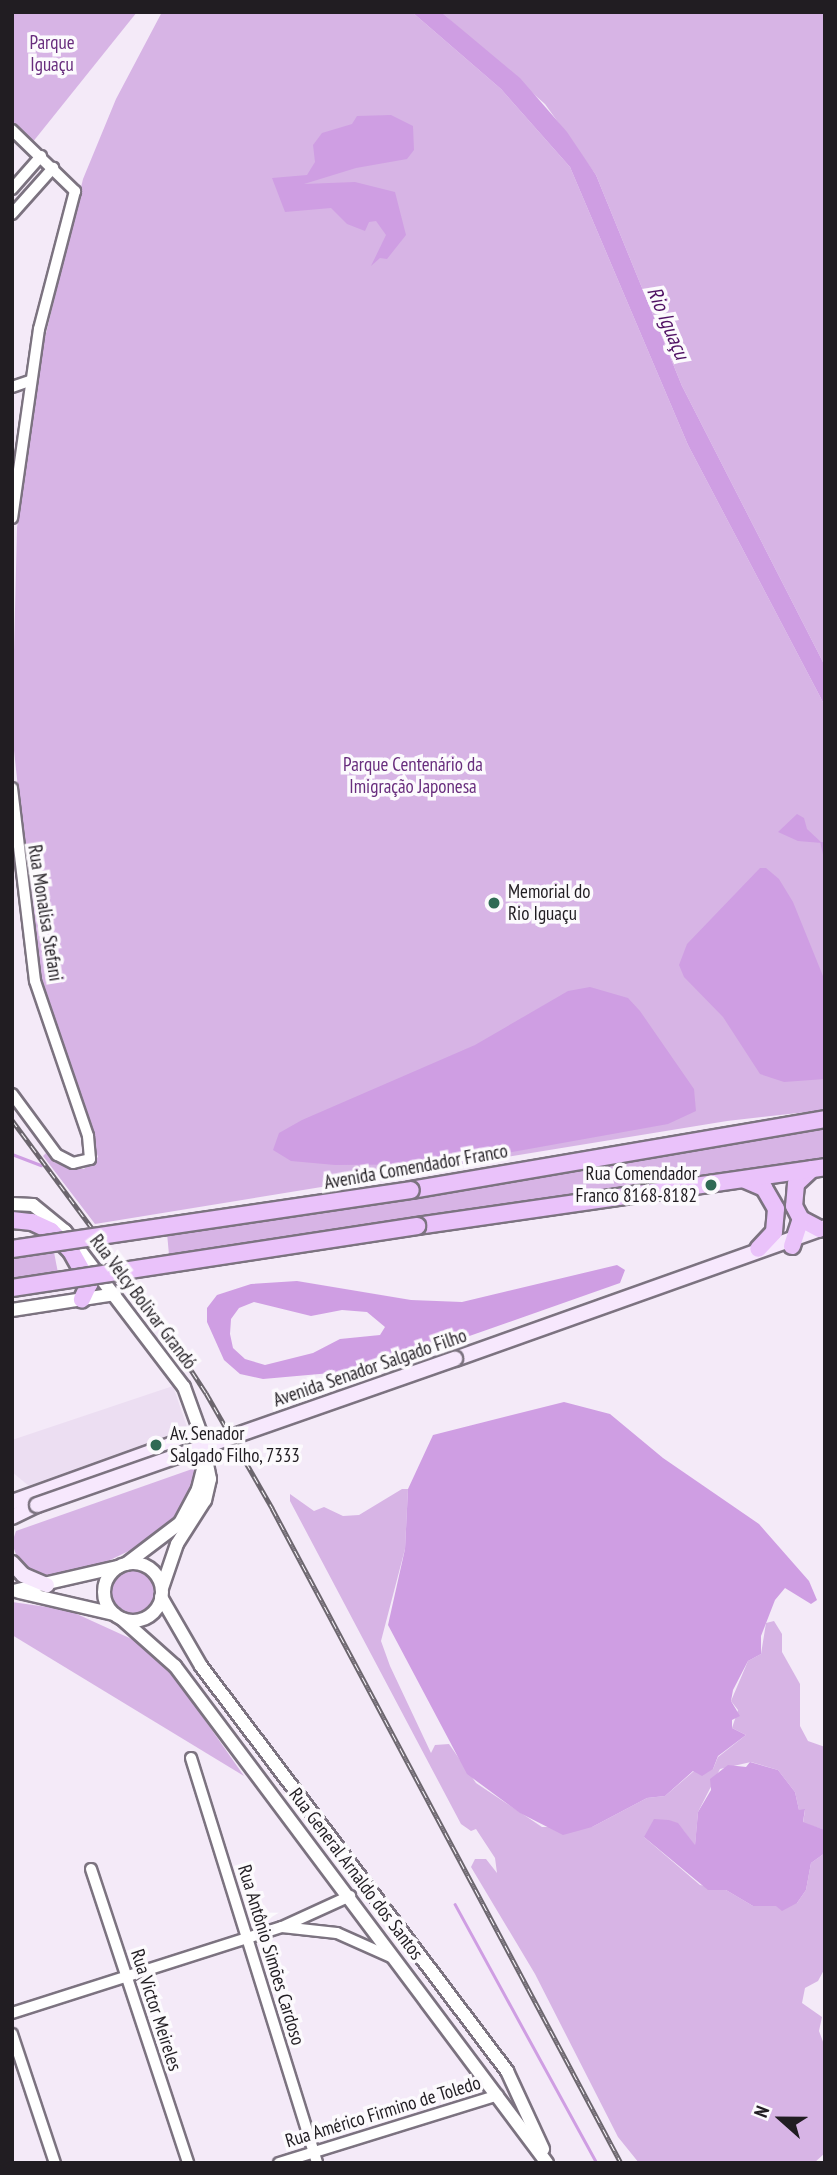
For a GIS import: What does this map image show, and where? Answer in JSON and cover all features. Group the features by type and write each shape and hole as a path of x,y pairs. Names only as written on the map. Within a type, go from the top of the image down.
{"highway":[{"name":"Avenida Comendador Franco","path":"12,1249 411,1190 825,1119"},
{"path":"12,1288 819,1168"},
{"path":"819,1168 794,1191 794,1206 801,1219 823,1230"},
{"path":"735,1179 758,1184 776,1209 774,1232 758,1249"},
{"path":"794,1241 801,1219"},
{"path":"12,1220 32,1222 51,1231 71,1251 89,1283 89,1298"}],"main road":[{"name":"Avenida Senador Salgado Filho","path":"13,1514 823,1230"},
{"name":"Avenida Senador Salgado Filho","path":"716,1268 758,1249 794,1241"},
{"path":"13,1514 201,1434"},
{"path":"12,1563 23,1576 47,1585"}],"street":[{"path":"12,130 75,191 29,380 15,474 12,517"},
{"path":"12,189 41,156"},
{"path":"12,214 53,168"},
{"path":"12,387 29,380"},
{"name":"Rua Monalisa Stefani","path":"12,788 35,981 88,1136 90,1159 73,1163 57,1155 12,1094"},
{"name":"Rua Velcy Bolivar Grandó","path":"12,1204 33,1205 58,1224 115,1294 184,1387 201,1434 210,1479 205,1500 177,1544 161,1593"},
{"path":"89,1298 105,1282"},
{"path":"12,1310 115,1294"},
{"name":"Rua Velcy Bolivar Grandó","path":"122,1566 180,1522 198,1489 205,1456"},
{"path":"118,1616 104,1590 122,1566"},
{"path":"122,1566 148,1567 161,1593 147,1617 118,1616 13,1591 122,1566"},
{"name":"Rua General Arnaldo dos Santos","path":"161,1593 201,1666 460,2009 518,2091 547,2163"},
{"name":"Rua General Arnaldo dos Santos","path":"118,1616 175,1666 350,1896 547,2163"},
{"name":"Rua Antônio Simões Cardoso","path":"191,1758 317,2163"},
{"path":"303,1834 307,1823 319,1820"},
{"name":"Rua Victor Meireles","path":"91,1869 188,2163"},
{"path":"12,2013 282,1927 350,1896"},
{"path":"282,1927 337,1933 395,1959"},
{"path":"443,2021 457,2022 460,2009"},
{"path":"12,2034 55,2163"},
{"name":"Rua Américo Firmino de Toledo","path":"279,2163 498,2095"}],"shaded area":[{"name":"Rio Iguaçu","path":"412,12 441,12 520,78 567,132 596,175 682,386 825,666 825,706 688,445 570,167 501,89"},
{"path":"391,115 413,126 414,150 407,159 356,168 304,184 355,182 395,192 406,235 387,259 380,258 371,266 386,235 376,221 369,222 365,231 347,224 331,208 285,212 272,178 307,175 315,162 313,145 322,133 352,124 357,116"},
{"path":"797,814 804,818 807,829 822,843 798,841 778,832"},
{"path":"760,868 766,868 779,879 793,902 825,981 825,1079 784,1082 760,1074 723,1017 684,977 679,965 687,944"},
{"path":"590,987 628,998 640,1011 694,1089 696,1111 668,1124 445,1164 335,1165 291,1161 273,1150 279,1133 302,1120 475,1045 568,991"},
{"path":"617,1265 625,1270 620,1283 384,1366 342,1372 263,1379 240,1374 224,1360 207,1322 207,1308 217,1295 251,1284 297,1281 411,1300 462,1302","holes":["254,1302 311,1316 342,1310 367,1312 385,1327 380,1335 340,1339 313,1353 265,1365 245,1359 233,1348 231,1319 239,1308"]},
{"path":"173,1386 189,1433 29,1486 12,1472 12,1440"},
{"path":"564,1402 610,1414 663,1458 759,1524 809,1581 817,1600 811,1604 785,1588 775,1600 761,1636 761,1654 748,1661 733,1690 731,1701 740,1716 732,1720 732,1728 746,1735 718,1756 713,1769 702,1776 693,1771 665,1796 647,1798 592,1827 563,1835 520,1813 467,1774 388,1625 405,1549 408,1489 433,1435"},
{"path":"750,1762 778,1770 795,1792 799,1810 805,1809 803,1822 825,1830 825,1853 811,1863 806,1890 797,1903 782,1911 776,1906 753,1906 726,1890 708,1890 644,1837 654,1819 669,1820 678,1823 695,1845 698,1812 711,1790 710,1779 728,1765 746,1767"}],"green space":[{"name":"Parque Iguaçu","path":"12,12 137,12 28,148 12,139"},
{"name":"Parque Centenário da Imigração Japonesa","path":"162,12 412,12 501,89 570,167 688,445 825,706 825,1110 727,1121 95,1224 43,1156 46,1153 69,1167 84,1169 98,1157 38,974 12,732 17,528 36,375 83,179 116,99"},
{"path":"441,12 825,12 825,666 682,386 596,175 545,104"},
{"path":"825,1129 825,1158 169,1255 167,1233"},
{"path":"54,1252 58,1273 12,1283 12,1258"},
{"path":"195,1468 196,1482 175,1520 135,1548 83,1573 49,1580 20,1566 12,1543 16,1531"},
{"path":"402,1489 408,1489 405,1549 381,1641 390,1666 431,1753 435,1745 449,1744 476,1783 542,1827 592,1827 647,1798 665,1796 694,1771 713,1769 718,1757 746,1735 732,1728 738,1710 731,1701 748,1661 761,1654 766,1623 774,1621 782,1634 782,1652 800,1684 800,1726 808,1741 825,1747 825,1830 803,1823 805,1810 799,1810 795,1792 778,1770 751,1762 720,1769 698,1812 695,1846 683,1830 644,1837 700,1885 726,1890 753,1906 797,1903 806,1890 811,1863 825,1853 825,1968 818,1981 805,1988 802,2003 822,2017 819,2031 825,2047 825,2153 814,2163 639,2163 618,2137 535,1974 471,1867 475,1859 486,1859 497,1873 495,1858 476,1829 471,1831 461,1824 290,1501 290,1494 314,1511 324,1507 343,1516 359,1515"},
{"path":"133,1567 151,1574 158,1592 151,1610 133,1617 115,1610 108,1592 115,1574"},
{"path":"12,1602 68,1610 136,1641 172,1673 244,1776 12,1635"}],"waterway":[{"path":"822,843 825,856"},
{"path":"12,1154 41,1165"},
{"path":"455,1904 597,2163"}],"railway":[{"path":"12,1120 149,1305 206,1393 272,1508 621,2163"}],"place":[{"name":"Memorial do Rio Iguaçu","path":"494,903"},
{"name":"Rua Comendador Franco 8168-8182","path":"711,1185"},
{"name":"Av. Senador Salgado Filho, 7333","path":"156,1445"}]}
